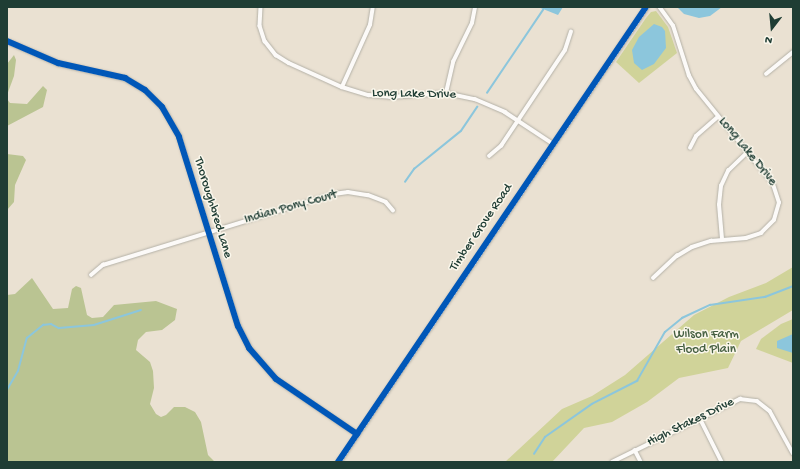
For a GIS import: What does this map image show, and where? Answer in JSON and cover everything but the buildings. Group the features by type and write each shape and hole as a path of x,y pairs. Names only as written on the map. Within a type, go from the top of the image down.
{"street":[{"name":"Long Lake Drive","path":"261,7 262,34 276,55 342,87 383,97 446,93 483,101 518,120 552,143"},
{"path":"342,87 370,25 373,7"},
{"path":"446,93 453,62 472,23 475,7"},
{"name":"Timber Grove Road","path":"338,462 552,143 646,7"},
{"name":"Long Lake Drive","path":"653,278 688,250 722,239 746,238 761,233 771,225 777,214 779,197 776,188 718,117 691,81 673,26 659,7"},
{"path":"489,156 501,146 565,50 571,32"},
{"name":"Thoroughbred Lane","path":"7,41 58,63 125,78 154,98 175,127 238,326 255,357 280,382 357,434"},
{"path":"766,74 793,52"},
{"path":"690,148 696,136 718,117"},
{"path":"722,239 719,205 721,186 728,171 748,152"},
{"name":"Indian Pony Court","path":"91,275 104,265 341,193 368,194 386,202 393,210"},
{"name":"High Stakes Drive","path":"612,462 734,401 745,399 757,401 770,411 793,453"},
{"path":"700,418 722,462"},
{"path":"635,450 641,462"}],"green space":[{"path":"656,11 668,27 677,53 639,83 616,62 646,18 651,12"},
{"path":"14,55 16,60 14,76 7,95 7,64"},
{"path":"43,86 47,90 43,107 7,126 7,99 10,103 27,104"},
{"path":"7,154 23,156 26,160 15,185 14,202 7,210"},
{"name":"Wilson Farm Flood Plain","path":"793,267 793,310 741,341 728,368 679,378 647,402 612,422 584,428 552,462 505,462 562,409 592,396 625,375 694,315 729,297 766,283"},
{"path":"32,278 53,309 68,308 72,289 76,286 81,288 87,315 92,318 103,317 114,305 156,301 177,309 175,320 162,330 146,332 138,340 136,350 150,362 153,371 154,388 150,404 156,414 161,417 166,415 174,407 185,407 195,412 201,422 208,455 215,462 7,462 7,295 15,294"},
{"path":"793,319 793,363 756,349 761,339 781,324"}],"water":[{"path":"538,7 563,7 558,15"},
{"path":"677,7 722,7 710,16 699,18 684,14"},
{"path":"654,24 662,27 665,31 666,48 654,64 642,70 634,63 632,50 639,37"},
{"path":"793,334 793,353 777,348 777,341"}],"waterway":[{"path":"487,93 543,10"},
{"path":"405,182 414,169 461,131 477,107"},
{"path":"534,454 545,437 592,404 637,381 665,332 682,318 710,305 765,297 793,286"},
{"path":"7,390 18,371 27,338 43,325 51,324 59,328 94,325 141,310"}],"cycle path":[{"path":"338,462 646,7"},
{"path":"7,41 58,63 125,78 145,90 162,107 179,137 238,326 249,348 276,379 357,434"}]}
